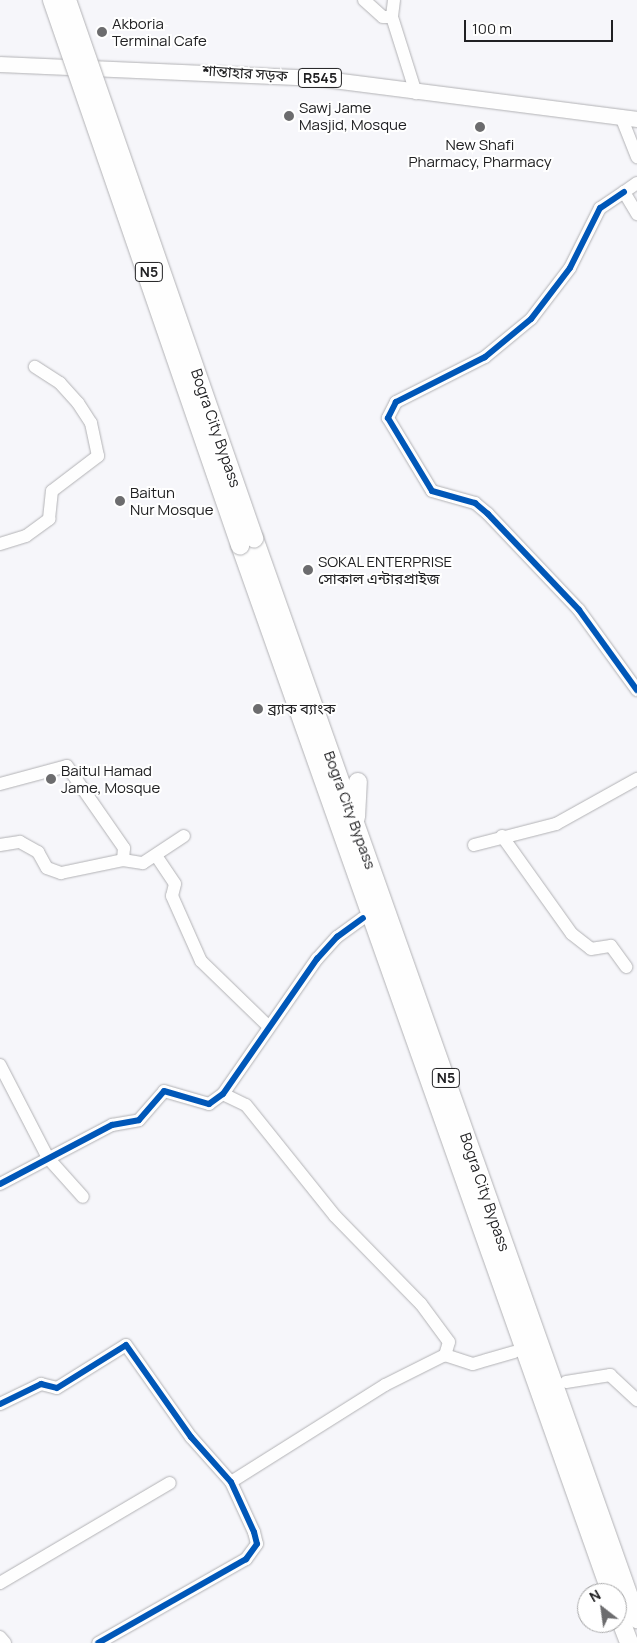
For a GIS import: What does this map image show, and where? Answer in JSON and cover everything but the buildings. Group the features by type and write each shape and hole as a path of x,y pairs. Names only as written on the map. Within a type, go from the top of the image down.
{"highway":[{"name":"Bogra City Bypass","path":"52,0 247,542 608,1583"},
{"name":"Bogra City Bypass","path":"67,0 247,542 356,826 637,1619"},
{"path":"356,826 358,782"}],"main road":[{"name":"শান্তাহার সড়ক","path":"0,64 317,78 416,93 630,119"}],"street":[{"path":"364,0 383,17 392,17"},
{"path":"394,0 392,17 416,93"},
{"path":"630,119 637,157"},
{"path":"637,183 600,208 570,268 531,319 484,357 396,402 388,418 432,491 475,503 488,514 579,610 637,690"},
{"path":"624,192 637,214"},
{"path":"0,544 26,536 49,519 52,491 98,456 91,423 78,403 60,383 35,367"},
{"path":"0,784 67,766 124,848 122,860"},
{"path":"474,846 502,836 556,824 637,779"},
{"path":"0,845 20,842 38,852 47,868 61,873 122,860 143,863 157,857 184,836"},
{"path":"502,836 572,934 591,949 611,946 626,966"},
{"path":"157,857 175,884 172,896 201,961 268,1026"},
{"path":"0,1184 112,1125 138,1120 164,1090 209,1104 223,1094 268,1026 317,959 337,937 363,918"},
{"path":"0,1065 48,1158 83,1197"},
{"path":"223,1094 246,1105 335,1216 422,1304 449,1342 445,1355"},
{"path":"0,1404 41,1384 57,1388 126,1344 191,1437 231,1482 254,1532 254,1552 155,1614 98,1643"},
{"path":"231,1482 385,1385 445,1355 473,1364 514,1352"},
{"path":"566,1382 610,1375 637,1400"},
{"path":"0,1583 170,1483"},
{"path":"0,1637 5,1643"}],"cycle path":[{"path":"624,192 600,208 570,268 531,319 485,357 396,402 388,418 432,491 475,503 488,514 579,610 637,690"},
{"path":"0,1184 112,1125 139,1120 164,1091 209,1104 223,1094 317,959 337,937 363,918"},
{"path":"0,1404 41,1384 57,1388 126,1345 191,1437 231,1482 254,1532 257,1544 246,1559 98,1643"}],"place":[{"name":"Akboria Terminal Cafe","path":"102,32"},
{"name":"Sawj Jame Masjid, Mosque","path":"289,116"},
{"name":"New Shafi Pharmacy, Pharmacy","path":"480,127"},
{"name":"Baitun Nur Mosque","path":"120,501"},
{"name":"SOKAL ENTERPRISE সোকাল এন্টারপ্রাইজ","path":"308,570"},
{"name":"ব্র্যাক ব্যাংক","path":"258,709"},
{"name":"Baitul Hamad Jame, Mosque","path":"51,779"}]}
